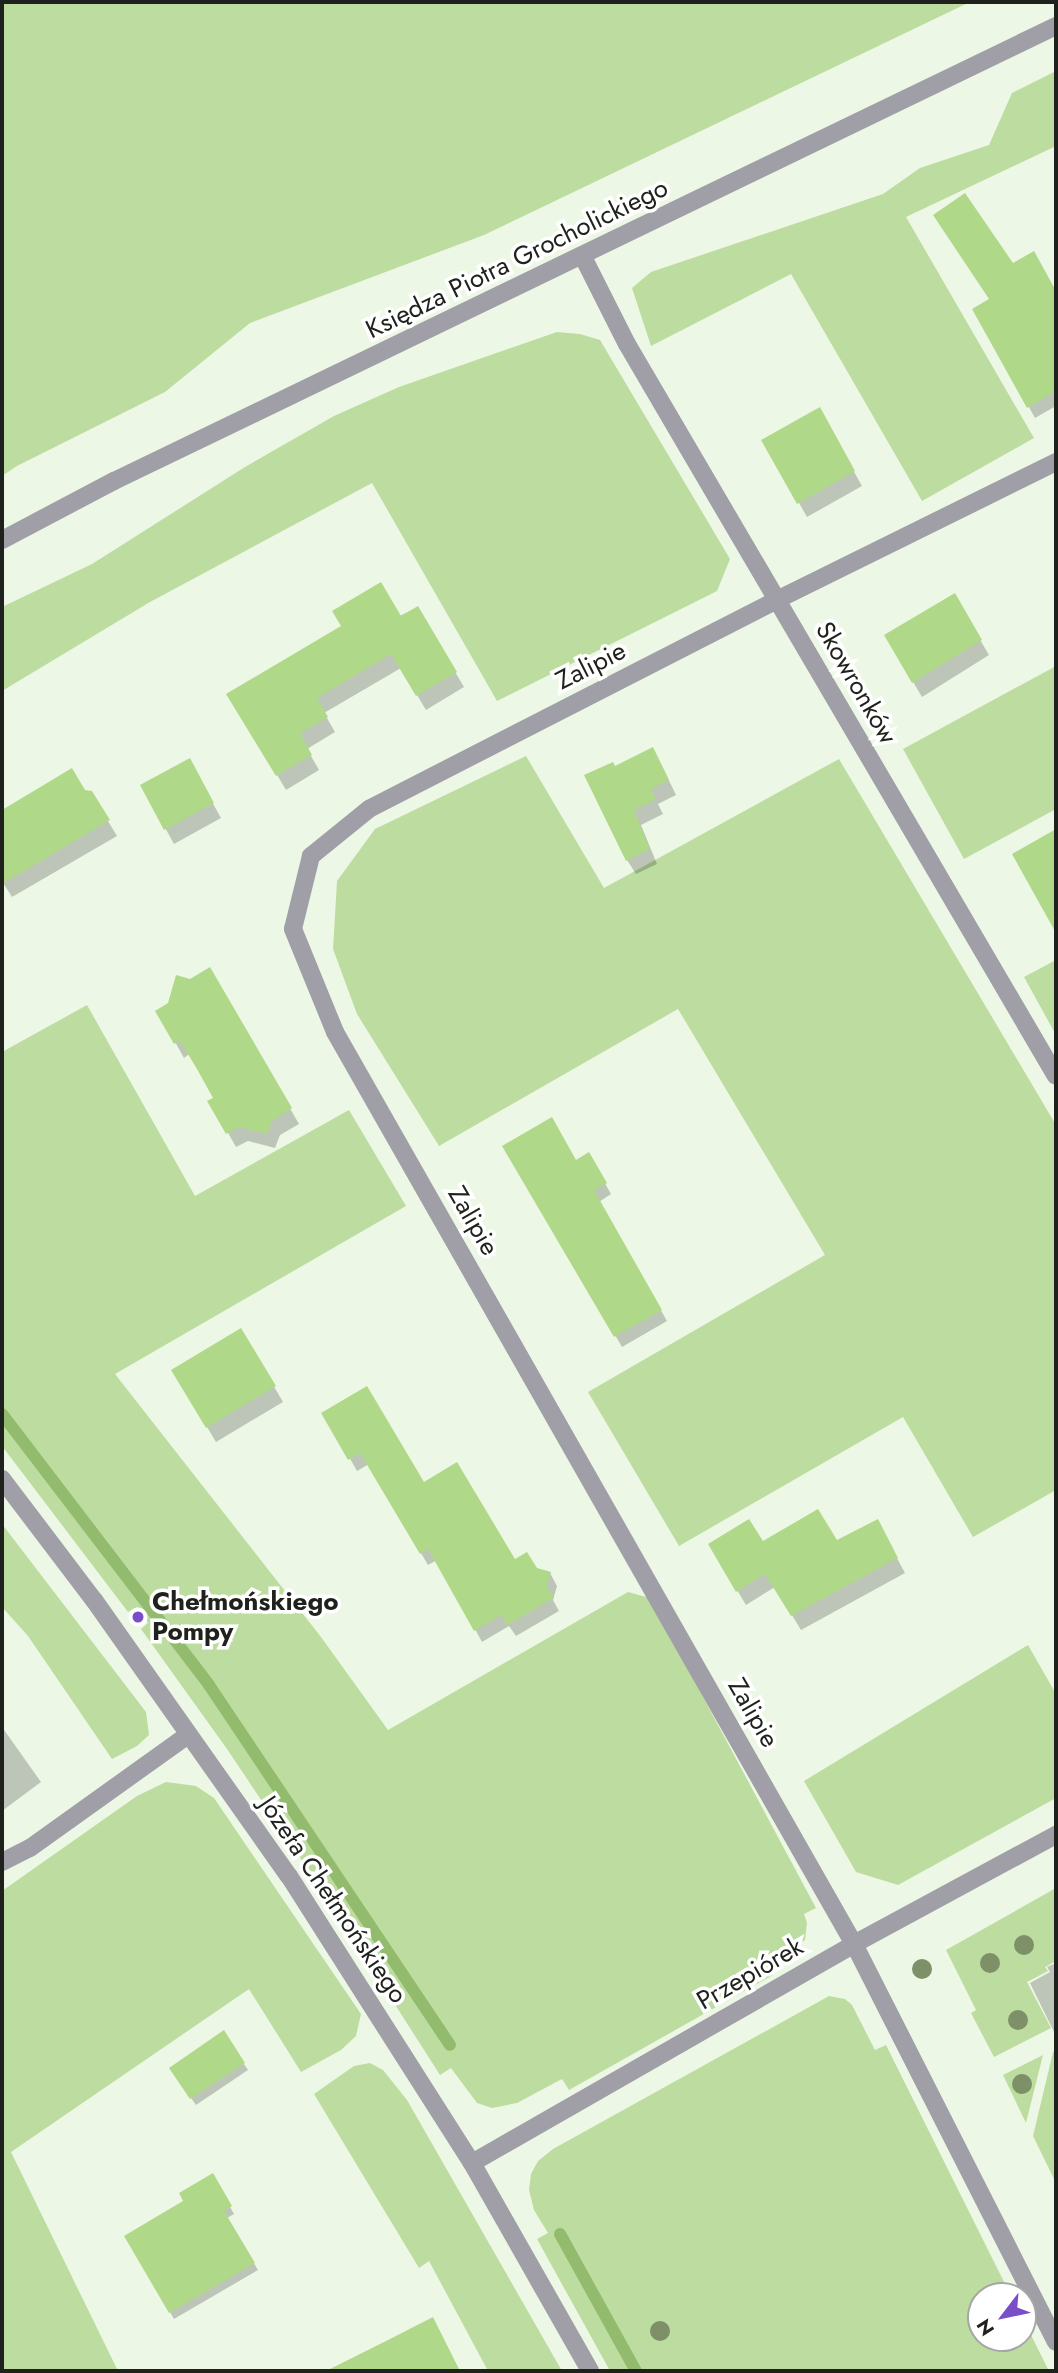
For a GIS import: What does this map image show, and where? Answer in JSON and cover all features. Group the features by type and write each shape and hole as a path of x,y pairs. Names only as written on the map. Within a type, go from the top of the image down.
{"street":[{"name":"Księdza Piotra Grocholickiego","path":"2,540 114,481 583,257 1056,26"},
{"name":"Skowronków","path":"583,257 613,316 776,600 1056,1076"},
{"name":"Zalipie","path":"1056,462 776,600 369,809 311,856 293,929 335,1032 854,1944 1056,2342"},
{"name":"Józefa Chełmońskiego","path":"2,1479 93,1600 289,1876 472,2163 590,2371"},
{"path":"2,1862 30,1848 188,1735"},
{"name":"Przepiórek","path":"472,2163 854,1944 1056,1835"}],"green space":[{"path":"2,2 970,2 484,235 250,323 165,392 2,476"},
{"path":"1056,71 1056,146 906,217 1034,438 922,501 791,274 651,346 632,288 651,272 883,194 920,168 989,145 1012,93"},
{"path":"557,332 580,334 600,340 730,559 717,591 497,701 372,483 150,602 2,691 2,607 92,564 245,467 334,416 399,387"},
{"path":"1056,666 1056,809 964,859 903,749"},
{"path":"526,756 604,888 839,759 1056,1125 1056,1490 973,1537 903,1417 679,1546 588,1392 825,1255 678,1009 439,1146 357,1014 333,949 337,881 375,829"},
{"path":"1056,960 1056,1035 1024,977"},
{"path":"87,1005 195,1196 349,1110 406,1206 115,1374 321,1637 388,1730 628,1592 650,1598 816,1908 804,1914 807,1923 805,1940 766,1964 773,1975 569,2090 562,2079 517,2103 492,2108 477,2103 451,2068 440,2075 327,1898 227,1749 141,1629 148,1623 137,1607 128,1612 2,1446 2,1052"},
{"path":"2,1524 146,1712 149,1735 137,1746 112,1759 28,1636 2,1607"},
{"path":"1028,1645 1056,1694 1056,1798 898,1885 856,1872 804,1781"},
{"path":"166,1782 196,1786 214,1798 361,2014 356,2036 341,2050 301,2072 249,1989 11,2152 118,2371 2,2371 2,1891 137,1796"},
{"path":"1056,1888 1056,1961 1045,1967 1048,1971 1027,1982 1051,2028 994,2057 971,2013 976,2010 946,1950"},
{"path":"829,1996 845,1999 852,2005 875,2050 886,2045 1004,2282 967,2282 967,2352 1037,2352 1037,2347 1049,2371 610,2371 537,2239 548,2233 534,2210 529,2190 531,2174 538,2161 553,2149"},
{"path":"1056,2050 1056,2183 1033,2136 1053,2052"},
{"path":"1043,2055 1026,2123 1003,2075"},
{"path":"370,2063 383,2070 407,2100 562,2371 488,2371 429,2261 419,2268 314,2094 354,2066"}],"building":[{"path":"965,193 1013,263 1034,251 1056,291 1056,391 1027,408 972,309 989,299 933,215"},
{"path":"820,407 855,471 797,504 761,440"},
{"path":"381,582 401,616 418,606 457,672 416,696 391,654 317,698 328,717 300,733 312,755 276,776 226,694 341,626 332,611"},
{"path":"955,593 982,640 912,683 884,635"},
{"path":"653,747 669,780 651,789 656,799 634,810 650,849 626,861 584,775 613,762 615,766"},
{"path":"190,758 214,803 164,830 140,785"},
{"path":"72,768 85,790 92,791 110,820 2,884 2,810"},
{"path":"1056,829 1056,933 1012,854"},
{"path":"210,967 292,1108 272,1121 267,1134 239,1127 226,1134 207,1101 213,1098 197,1069 180,1041 174,1044 155,1011 168,1003 176,975 190,979"},
{"path":"552,1117 576,1160 589,1152 607,1183 594,1190 662,1310 614,1337 502,1146"},
{"path":"241,1328 276,1386 206,1428 171,1370"},
{"path":"367,1386 424,1482 457,1462 515,1559 527,1552 537,1568 551,1572 547,1586 554,1598 507,1625 501,1615 474,1631 428,1549 420,1554 360,1453 348,1460 321,1413"},
{"path":"818,1509 837,1540 878,1519 898,1558 791,1616 765,1574 736,1592 708,1544 749,1519 763,1541"},
{"path":"224,2030 245,2063 190,2099 169,2068"},
{"path":"213,2173 232,2206 224,2211 255,2263 169,2313 124,2236 183,2201 179,2193"},
{"path":"433,2317 460,2371 326,2371 394,2337"}],"waterway":[{"path":"2,1414 209,1685 450,2045"},
{"path":"560,2234 636,2371"}],"place":[{"name":"Chełmońskiego Pompy","path":"138,1617"}]}
